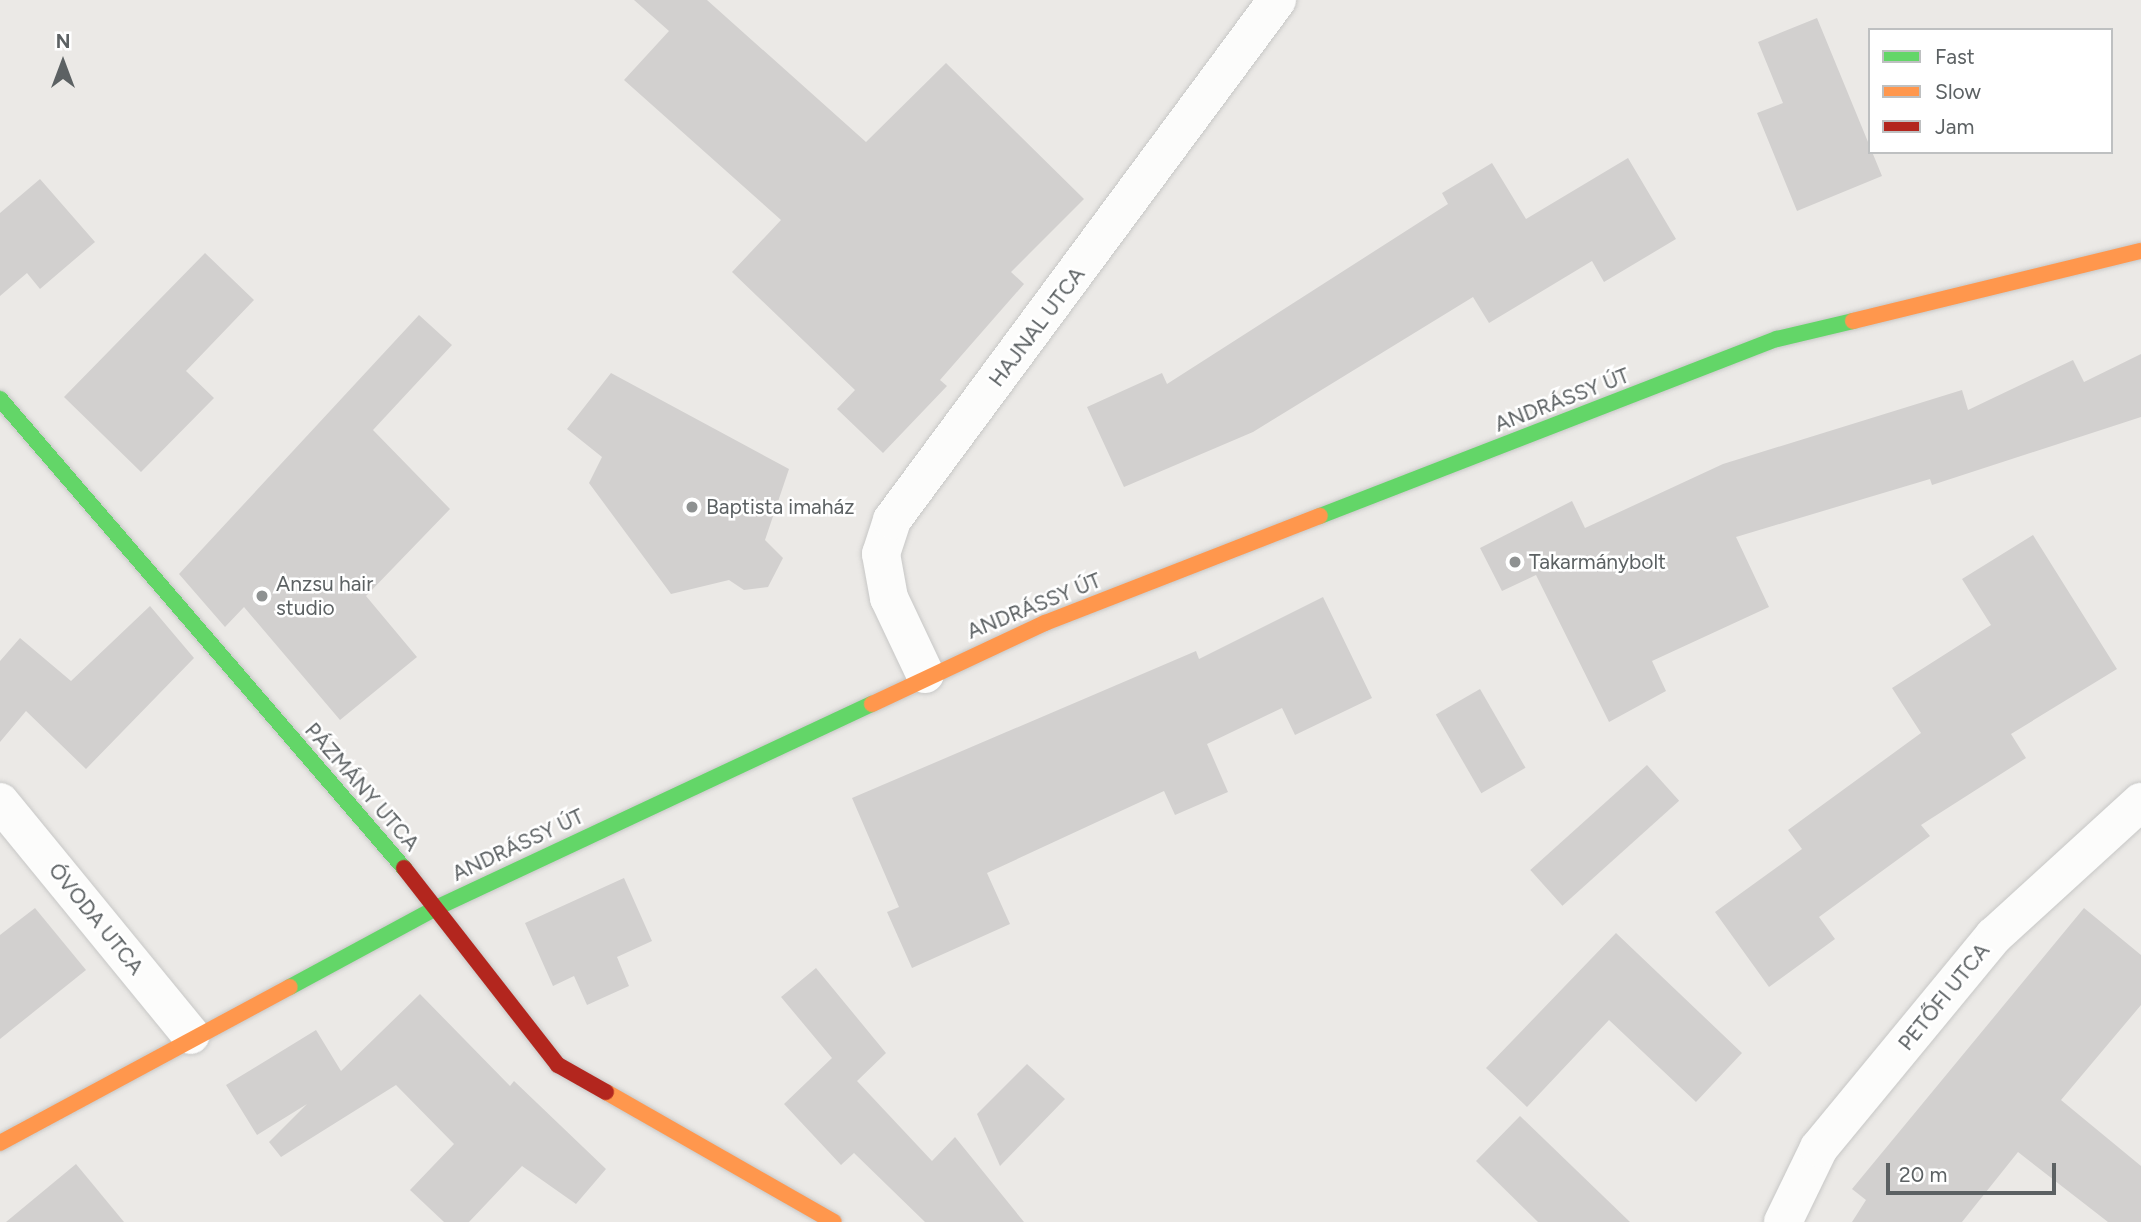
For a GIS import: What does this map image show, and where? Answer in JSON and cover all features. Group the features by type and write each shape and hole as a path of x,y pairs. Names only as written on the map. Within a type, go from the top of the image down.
{"main road":[{"name":"ANDRÁSSY ÚT","path":"0,1143 191,1035 438,906 925,674 1777,339 2141,251"},
{"name":"PÁZMÁNY UTCA","path":"0,399 438,906 558,1065 834,1222"}],"street":[{"name":"HAJNAL UTCA","path":"925,674 889,598 881,554 892,520 1277,0"},
{"name":"ÓVODA UTCA","path":"0,802 191,1035"},
{"name":"PETŐFI UTCA","path":"1783,1222 1819,1148 1994,936 2141,802"}],"building":[{"path":"634,0 707,0 866,142 946,63 1084,199 1011,272 1024,284 940,380 947,386 883,453 837,409 855,390 732,272 781,220 624,80 669,31"},
{"path":"1817,18 1868,142 1868,154 1873,154 1882,176 1797,211 1757,113 1783,103 1758,42"},
{"path":"1628,158 1676,239 1604,282 1592,261 1489,323 1473,297 1253,432 1124,487 1087,407 1162,373 1167,384 1448,204 1442,193 1492,163 1526,219"},
{"path":"40,179 95,242 40,289 27,273 0,296 0,213"},
{"path":"205,253 254,300 186,371 214,398 141,472 64,397"},
{"path":"419,315 452,345 373,430 450,509 366,596 417,657 340,720 244,607 225,627 179,574"},
{"path":"2141,354 2141,417 1932,485 1930,479 1736,537 1769,607 1652,661 1666,691 1609,722 1536,575 1502,591 1480,548 1572,501 1585,528 1723,464 1962,390 1968,410 2073,360 2084,382"},
{"name":"Baptista imaház","path":"611,373 789,469 765,540 783,558 768,587 744,590 729,580 671,594 589,483 602,457 567,429"},
{"path":"2033,535 2117,669 2011,734 2026,758 1921,825 1930,836 1819,917 1835,939 1769,987 1715,912 1802,849 1788,830 1921,733 1892,688 1991,625 1962,579"},
{"path":"1323,597 1372,698 1295,735 1282,708 1207,744 1228,792 1175,815 1164,791 987,873 1010,924 912,968 887,912 899,907 852,798 1196,651 1199,659"},
{"path":"150,606 194,658 86,769 26,711 0,742 0,661 20,638 71,681"},
{"path":"1480,689 1526,768 1481,793 1436,714"},
{"path":"1647,765 1679,801 1562,906 1530,870"},
{"path":"624,878 652,941 617,957 629,986 587,1005 574,976 553,986 525,923"},
{"path":"35,908 86,970 0,1039 0,935"},
{"path":"2084,908 2141,955 2141,1005 2061,1100 2141,1166 2141,1222 2108,1222 2018,1152 1962,1222 1852,1222 1866,1200 1852,1189"},
{"path":"1616,933 1742,1053 1696,1102 1609,1020 1527,1107 1486,1068"},
{"path":"816,968 886,1053 857,1081 932,1161 955,1137 1024,1222 925,1222 854,1153 841,1165 784,1104 832,1058 781,997"},
{"path":"420,994 510,1086 514,1081 606,1169 576,1204 522,1166 469,1222 444,1222 410,1190 454,1144 396,1085 281,1157 269,1142 307,1104 257,1135 226,1085 316,1030 341,1071"},
{"path":"1027,1064 1065,1099 1000,1166 977,1114"},
{"path":"1520,1116 1630,1222 1538,1222 1476,1161"},
{"path":"76,1164 124,1222 6,1222"}],"traffic: fast":[{"path":"1320,516 1777,339 1853,321"},
{"path":"0,399 404,868"},
{"path":"290,987 438,907 872,704"}],"traffic: slow":[{"path":"1853,321 2141,251"},
{"path":"872,704 1045,623 1320,516"},
{"path":"0,1143 290,987"},
{"path":"606,1092 834,1222"}],"traffic: jam":[{"path":"404,868 558,1065 606,1092"}],"place":[{"name":"Baptista imaház","path":"692,507"},
{"name":"Takarmánybolt","path":"1515,562"},
{"name":"Anzsu hair studio","path":"262,596"}]}
